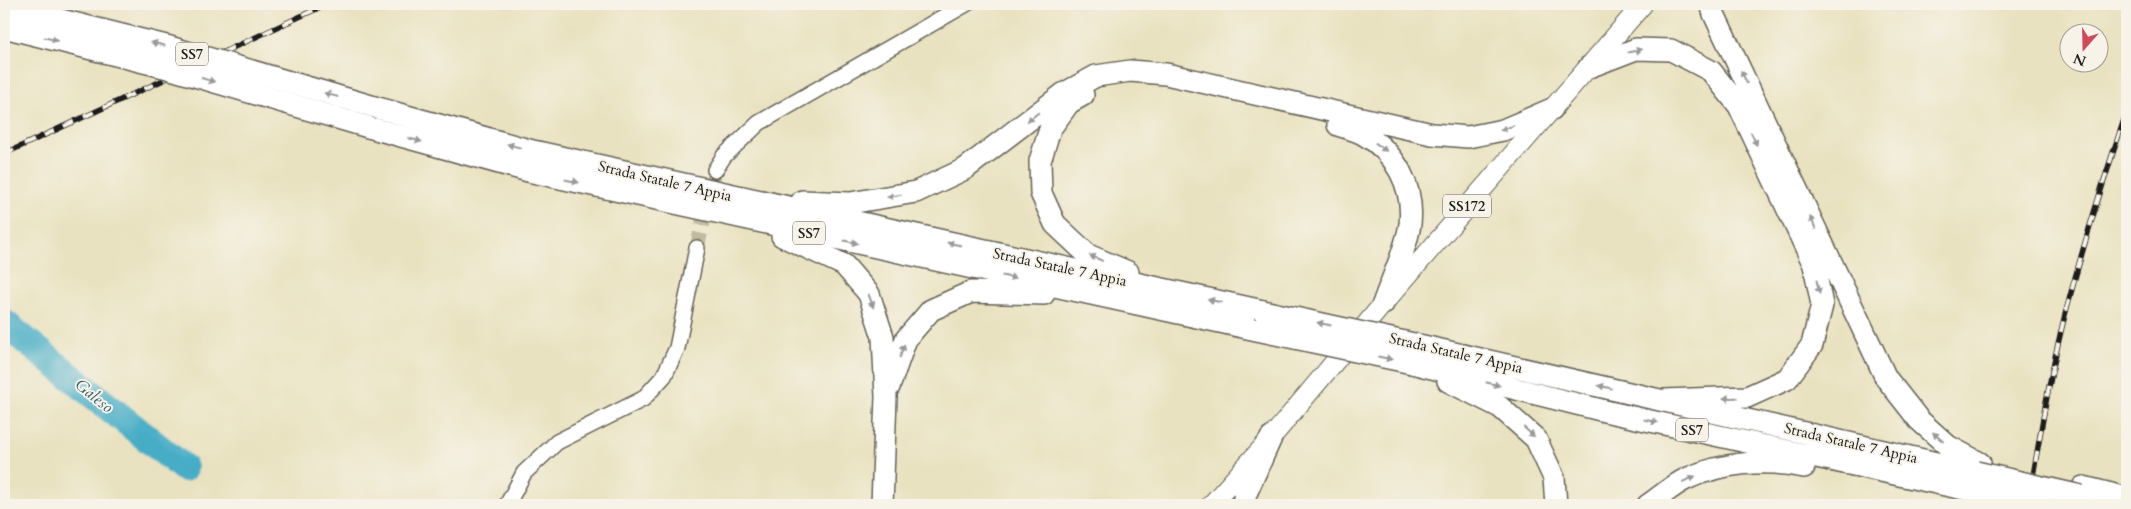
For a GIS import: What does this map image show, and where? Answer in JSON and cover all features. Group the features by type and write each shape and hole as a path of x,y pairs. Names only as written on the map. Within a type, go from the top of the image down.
{"highway":[{"path":"1711,4 1714,14 1886,378 1919,420 1976,475"},
{"name":"Strada Statale 7 Appia","path":"4,6 170,47 533,152 747,209 1097,296 1257,320 1417,355 1664,400 1976,475 2082,491 2123,505"},
{"name":"Strada Statale 7 Appia","path":"4,27 164,67 368,127 528,171 747,209 1172,291 1257,320"},
{"path":"1589,67 1636,49 1671,50 1711,71 1739,106 1814,265 1822,305 1812,345 1787,379 1747,397 1664,400"},
{"path":"747,209 850,203 916,192 965,169 1063,94 1096,76 1130,71 1166,74 1432,134 1468,137 1503,130 1552,109"},
{"path":"1172,291 1088,254 1055,224 1041,193 1040,161 1050,129 1069,103 1100,86 1130,80 1165,84 1333,123 1363,134 1388,152 1402,174 1411,199 1410,225 1383,304"},
{"path":"747,209 844,265 869,294 883,337 886,397 882,505"},
{"path":"886,397 906,339 931,310 971,292 1097,296"},
{"path":"1417,355 1500,407 1536,438 1554,478 1556,505"},
{"name":"Strada Statale 7 Appia","path":"1417,355 1609,412 1947,485 1976,475 2041,505"},
{"path":"1242,505 1271,438"},
{"path":"1648,505 1686,479 1732,464 1786,463 1871,480 1947,485"},
{"path":"2082,491 2127,498"}],"main road":[{"name":"SS172","path":"1211,505 1271,438 1383,304 1643,4"}],"street":[{"path":"715,170 724,156 759,123 966,4"},
{"path":"507,505 524,473 557,442 643,399 664,376 676,348 697,248"}],"waterway":[{"name":"Galeso","path":"4,323 184,468"}],"tunnel":[{"path":"697,248 715,170"}],"railway":[{"path":"4,154 327,4"},
{"path":"2028,505 2059,338 2094,212 2127,111"}]}
